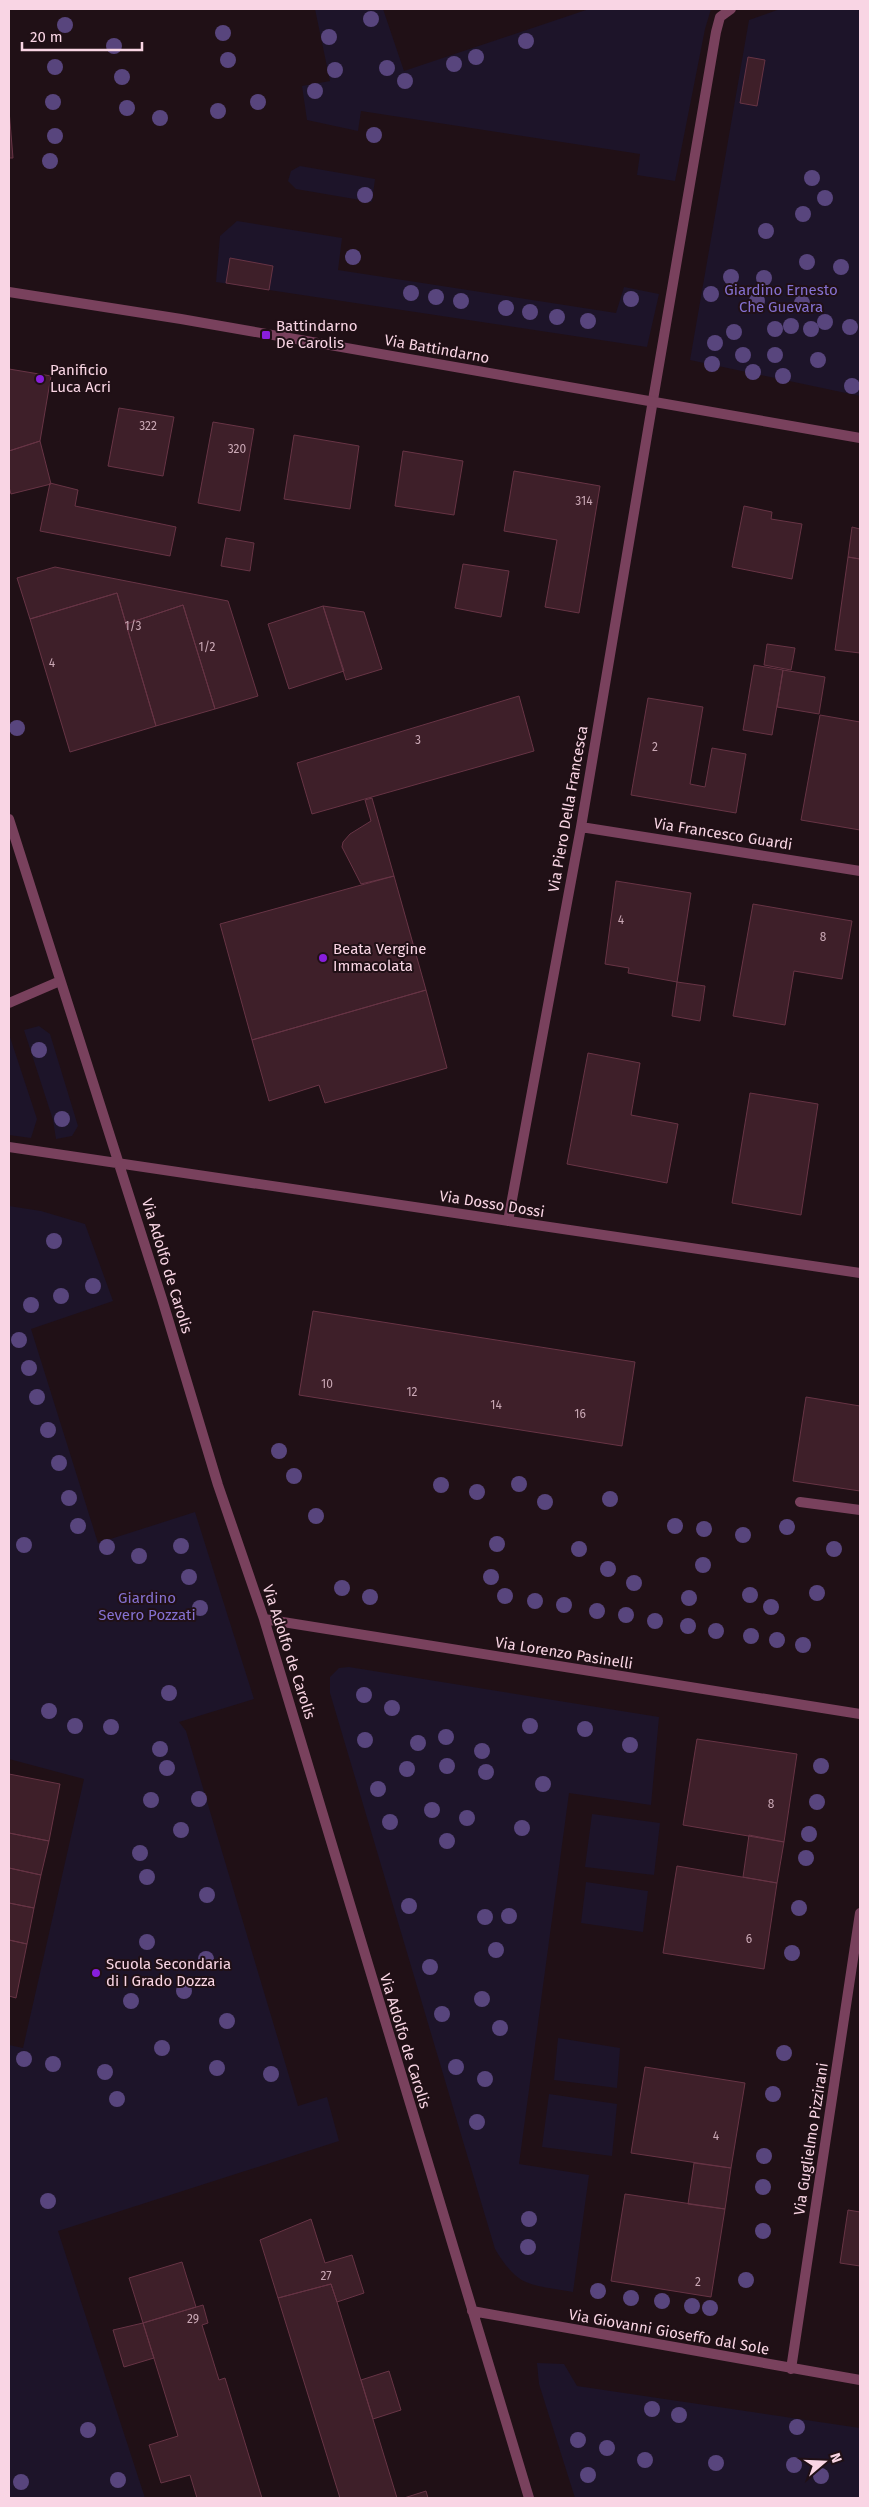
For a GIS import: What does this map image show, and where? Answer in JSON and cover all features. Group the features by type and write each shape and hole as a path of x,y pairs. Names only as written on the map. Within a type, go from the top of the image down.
{"street":[{"name":"Via Piero Della Francesca","path":"508,1221 581,827 716,32 720,17 731,9"},
{"name":"Via Battindarno","path":"9,292 182,319 654,400 860,438"},
{"name":"Via Adolfo de Carolis","path":"9,819 119,1162 218,1485 264,1618 529,2498"},
{"name":"Via Francesco Guardi","path":"581,827 860,871"},
{"path":"9,1003 60,981"},
{"name":"Via Dosso Dossi","path":"9,1147 860,1273"},
{"path":"800,1502 860,1510"},
{"name":"Via Lorenzo Pasinelli","path":"264,1618 860,1714"},
{"name":"Via Guglielmo Pizzirani","path":"791,2369 860,1913"},
{"name":"Via Giovanni Gioseffo dal Sole","path":"472,2312 860,2380"}],"green space":[{"path":"315,9 383,9 404,71 589,9 711,9 705,29 675,181 637,175 640,154 361,111 358,131 307,120 302,86 330,81"},
{"name":"Giardino Ernesto Che Guevara","path":"780,9 860,9 860,396 690,360 749,20"},
{"path":"300,166 375,179 372,202 296,189 288,181 291,171"},
{"path":"237,221 342,238 338,270 616,313 624,287 659,294 647,347 216,282 220,236"},
{"path":"39,1026 50,1034 78,1126 72,1136 56,1139 53,1120 24,1030"},
{"path":"9,1034 37,1119 31,1138 9,1135"},
{"name":"Giardino Severo Pozzati","path":"9,1206 41,1211 85,1224 113,1301 31,1329 98,1543 195,1512 254,1699 179,1722 186,1731 298,2106 327,2097 339,2141 58,2231 145,2498 9,2498 9,2045 23,2048 84,1779 9,1759"},
{"path":"349,1667 659,1717 651,1805 569,1793 519,2164 589,2175 573,2292 527,2283 511,2271 495,2249 330,1693 330,1677 339,1668"},
{"path":"592,1814 660,1823 654,1875 585,1867"},
{"path":"586,1882 648,1891 643,1932 581,1923"},
{"path":"558,2038 620,2048 617,2088 554,2080"},
{"path":"549,2094 617,2104 612,2156 542,2147"},
{"path":"537,2363 564,2364 577,2386 860,2428 860,2498 575,2498 539,2384"}],"building":[{"path":"748,57 765,60 757,106 740,103"},
{"path":"9,110 13,158 9,158"},
{"path":"230,258 273,266 269,290 226,283"},
{"path":"9,369 51,376 40,441 9,451"},
{"path":"119,408 174,417 163,476 108,466"},
{"path":"213,422 254,429 240,511 198,503"},
{"path":"294,435 359,446 350,509 284,499"},
{"path":"40,441 51,484 11,494 9,487 9,451"},
{"path":"403,451 463,461 454,515 395,506"},
{"path":"514,471 600,486 579,613 545,607 557,540 504,531"},
{"path":"50,483 78,490 75,506 176,527 170,556 40,531"},
{"path":"744,506 772,512 771,519 802,524 792,579 732,567"},
{"path":"852,527 860,529 860,559 848,557"},
{"path":"226,538 254,543 250,571 221,566"},
{"path":"848,557 860,559 860,653 835,650"},
{"path":"463,564 509,571 501,617 455,608"},
{"path":"55,567 228,601 258,696 215,709 183,605 126,624 117,593 30,619 17,578"},
{"path":"117,593 156,726 70,752 30,619"},
{"path":"183,605 215,709 156,726 126,624"},
{"path":"323,606 344,671 289,689 268,624"},
{"path":"323,606 364,612 382,669 346,680"},
{"path":"767,644 795,648 791,670 764,665"},
{"path":"754,665 783,670 772,735 743,730"},
{"path":"783,670 825,677 819,714 777,707"},
{"path":"519,696 534,751 312,814 297,763"},
{"path":"648,698 703,707 690,784 705,787 712,748 746,754 736,813 631,795"},
{"path":"820,715 860,722 860,830 801,820"},
{"path":"372,798 394,876 361,884 342,847 343,842 350,834 371,821 365,800"},
{"name":"Beata Vergine Immacolata","path":"394,876 426,990 252,1040 220,924"},
{"path":"616,881 691,893 677,982 628,973 629,968 605,964"},
{"path":"753,904 852,921 842,979 794,971 785,1025 733,1016"},
{"path":"677,982 705,986 700,1021 672,1016"},
{"path":"426,990 447,1068 325,1103 319,1085 269,1101 252,1040"},
{"path":"588,1053 640,1063 631,1115 678,1124 667,1183 567,1164"},
{"path":"750,1093 818,1104 801,1215 732,1203"},
{"path":"313,1311 635,1362 622,1446 299,1395"},
{"path":"806,1397 860,1406 860,1491 793,1481"},
{"path":"697,1739 797,1754 784,1842 683,1825"},
{"path":"9,1774 60,1784 49,1841 9,1833"},
{"path":"9,1833 49,1841 41,1875 9,1868"},
{"path":"749,1835 784,1842 777,1883 743,1877"},
{"path":"677,1866 777,1883 764,1969 663,1953"},
{"path":"9,1868 41,1875 34,1908 9,1903"},
{"path":"9,1903 34,1908 27,1944 9,1940"},
{"path":"9,1940 27,1944 16,1998 9,1996"},
{"path":"645,2067 745,2083 731,2168 631,2153"},
{"path":"694,2163 731,2168 725,2209 688,2204"},
{"path":"625,2194 725,2209 711,2297 611,2281"},
{"path":"848,2210 860,2212 860,2266 840,2263"},
{"path":"311,2219 325,2263 352,2255 364,2293 337,2302 331,2284 278,2298 260,2240"},
{"path":"182,2262 196,2307 143,2323 129,2278"},
{"path":"331,2284 397,2498 340,2498 278,2298"},
{"path":"203,2305 208,2323 202,2325 219,2380 225,2378 262,2498 197,2498 190,2475 161,2483 149,2445 178,2436 143,2323"},
{"path":"143,2323 154,2358 124,2367 113,2330"},
{"path":"389,2371 401,2410 373,2419 361,2380"},
{"path":"426,2491 428,2498 404,2498"}],"place":[{"name":"Battindarno De Carolis","path":"266,335"},
{"name":"Panificio Luca Acri","path":"40,379"},
{"name":"Beata Vergine Immacolata","path":"323,958"},
{"name":"Scuola Secondaria di I Grado Dozza","path":"96,1973"}]}
